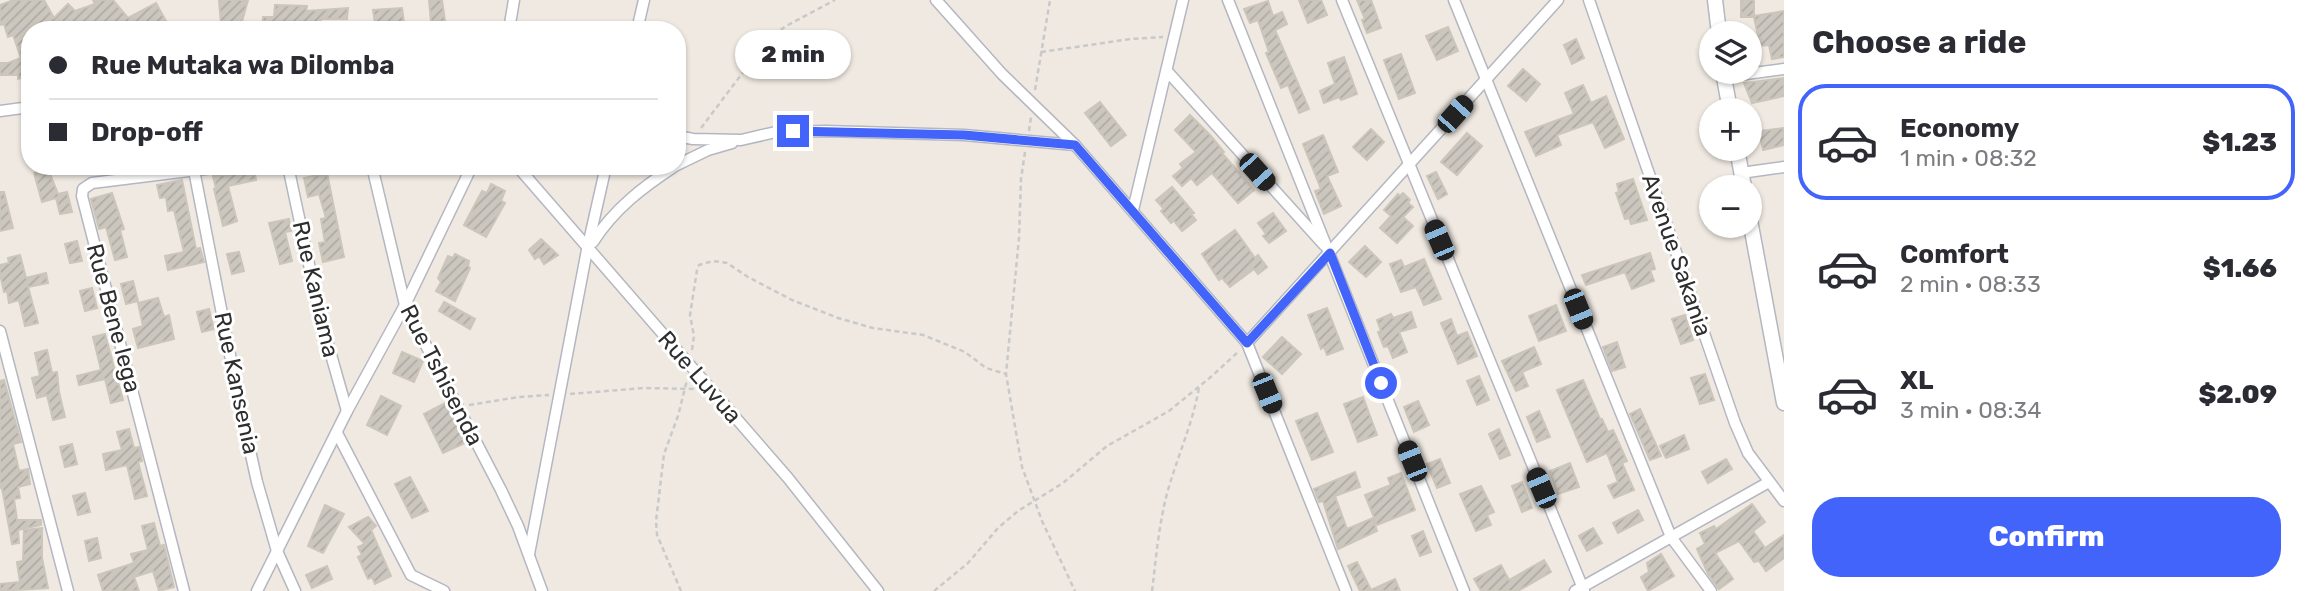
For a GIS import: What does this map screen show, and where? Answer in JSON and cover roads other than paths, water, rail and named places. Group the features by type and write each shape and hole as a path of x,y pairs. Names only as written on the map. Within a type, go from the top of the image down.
{"street":[{"path":"510,21 514,0"},
{"path":"639,21 644,0"},
{"path":"936,0 1033,105 1075,145 1247,343 1346,591"},
{"path":"1133,210 1183,0"},
{"path":"1228,0 1464,591"},
{"path":"1342,0 1580,590 1769,482"},
{"path":"1454,0 1671,537 1711,591"},
{"path":"1247,343 1558,0"},
{"name":"Avenue Sakania","path":"1588,0 1735,423 1748,453 1784,501"},
{"path":"1715,0 1718,21"},
{"path":"1762,71 1784,69"},
{"path":"1167,71 1330,253"},
{"path":"0,111 21,108"},
{"path":"686,160 708,150 776,132 954,134 1075,145"},
{"path":"686,138 741,140"},
{"path":"1759,175 1784,167"},
{"name":"Rue Bene lega","path":"155,175 92,183 83,188 82,196 184,591"},
{"name":"Rue Kansenia","path":"195,175 257,482 277,551 295,591"},
{"name":"Rue Kaniama","path":"290,175 320,316 347,411"},
{"name":"Rue Tshisenda","path":"374,175 405,305 518,526 542,591"},
{"path":"257,591 347,411 405,305 468,175"},
{"name":"Rue Luvua","path":"524,175 788,478 878,591"},
{"path":"529,556 587,250 604,175"},
{"path":"587,250 615,212 662,175"},
{"path":"1753,238 1784,403"},
{"path":"0,331 68,591"},
{"path":"337,433 411,575 444,591"}]}
